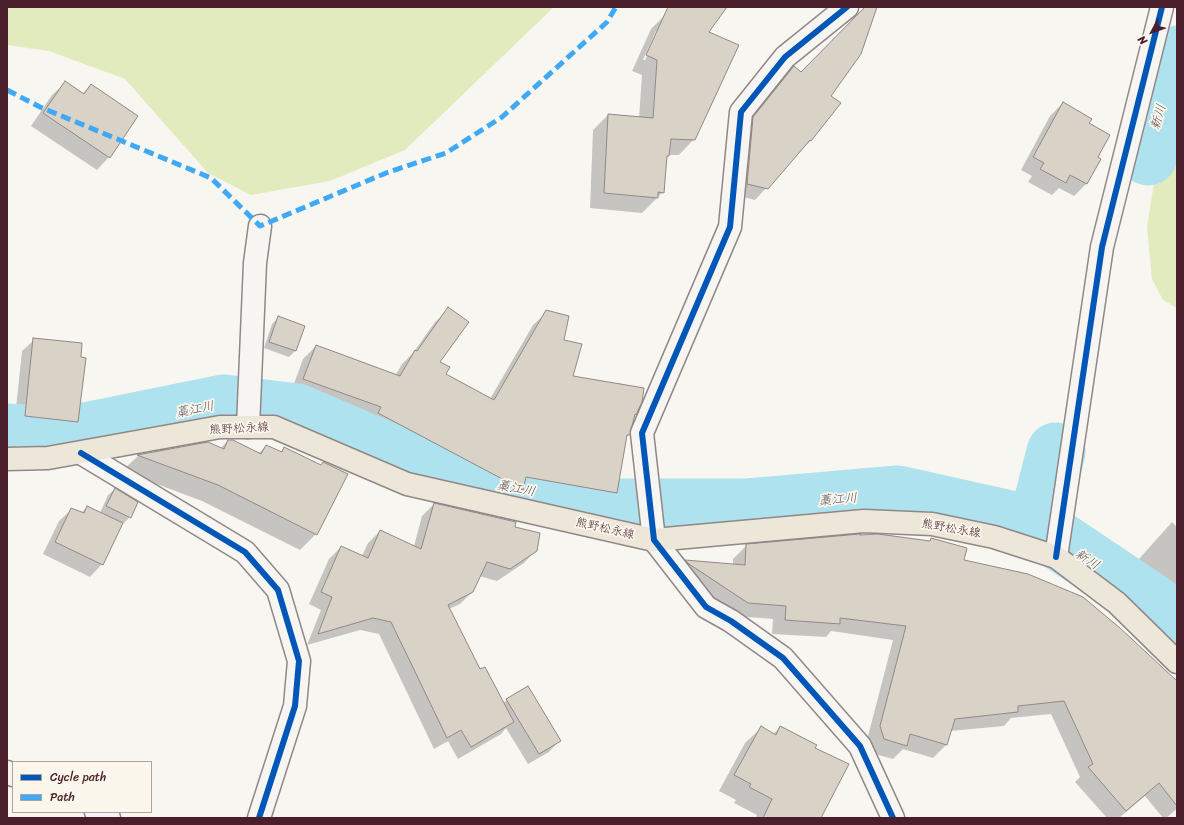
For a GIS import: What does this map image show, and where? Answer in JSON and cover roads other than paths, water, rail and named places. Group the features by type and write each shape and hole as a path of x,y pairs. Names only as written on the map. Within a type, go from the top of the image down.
{"main road":[{"name":"熊野松永線","path":"7,458 48,458 81,453 220,427 249,420 274,427 407,484 654,540 864,521 932,524 994,537 1056,557 1117,603 1177,662"}],"street":[{"path":"847,7 785,57 741,112 730,226 642,433 654,540 706,607 731,621 783,658 860,746 893,818"},
{"path":"1056,557 1102,247 1162,7"},
{"path":"249,420 255,263 260,226"},
{"path":"81,453 245,552 278,590 299,661 295,706 259,818"},
{"path":"98,813 109,818"}],"waterway":[{"name":"新川","path":"1148,156 1177,55"},
{"name":"藁江川","path":"7,433 66,436 224,404 297,413 437,473 611,508 748,508 898,495 1037,526 1152,603 1177,628"},
{"name":"新川","path":"1037,526 1056,452"}]}
